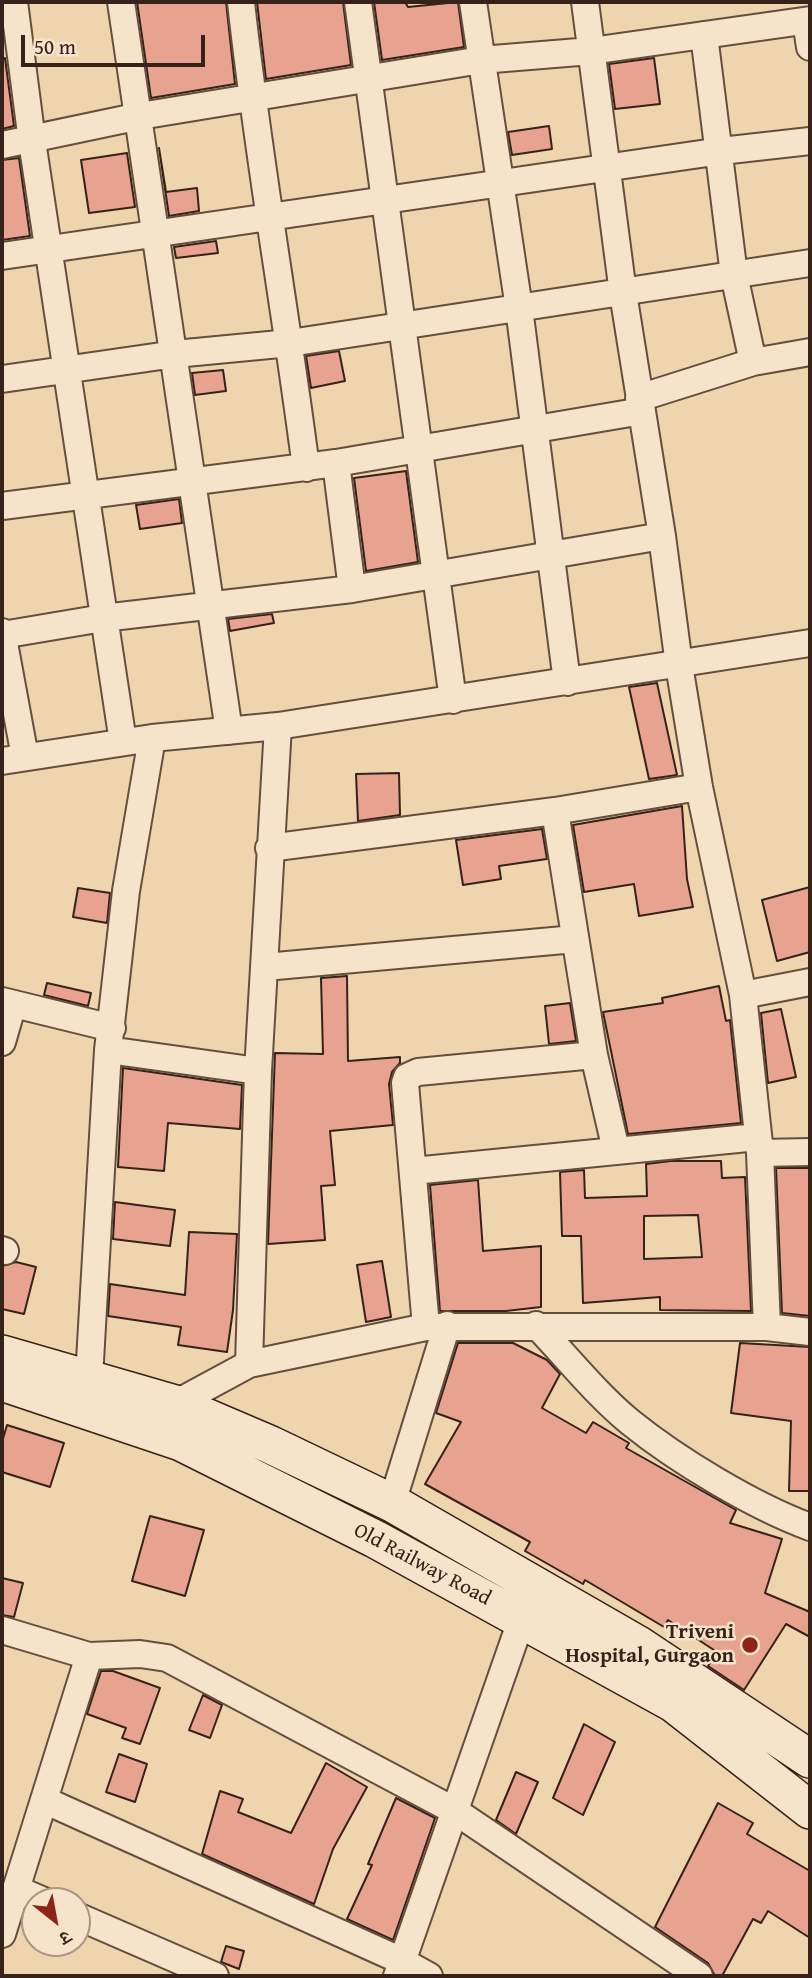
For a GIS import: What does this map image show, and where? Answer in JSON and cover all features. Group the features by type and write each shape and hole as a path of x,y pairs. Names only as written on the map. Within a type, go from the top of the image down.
{"main road":[{"name":"Old Railway Road","path":"4,1368 89,1378 175,1404 271,1445 392,1503 637,1644 810,1759"},
{"name":"Old Railway Road","path":"4,1368 181,1442 376,1539 522,1618 673,1703 810,1810"}],"street":[{"path":"14,2 32,141 123,742"},
{"path":"121,2 229,731"},
{"path":"241,2 251,97 290,343 306,468"},
{"path":"358,2 453,700"},
{"path":"473,2 519,308 567,682"},
{"path":"585,2 623,293 662,536 679,666 699,787 743,995 759,1145 766,1326"},
{"path":"2,145 32,141 140,116 481,60 591,51 808,20 810,47"},
{"path":"704,35 721,151 734,275 754,362"},
{"path":"2,256 606,170 721,151 810,141"},
{"path":"2,379 175,354 290,343 810,263"},
{"path":"2,506 306,468 534,429 640,405 754,362 810,352"},
{"path":"336,463 352,589"},
{"path":"662,536 352,589 103,618 2,634 8,761 152,738 278,726 679,666 810,643"},
{"path":"249,1364 258,1071 278,726"},
{"path":"89,1378 110,1039 125,891 152,738"},
{"path":"269,848 555,811 699,787"},
{"path":"555,811 594,1055 616,1150"},
{"path":"265,967 575,939"},
{"path":"743,995 810,982"},
{"path":"2,1042 7,1003 110,1039 258,1071"},
{"path":"392,1503 436,1326 413,1171 405,1083 414,1073 594,1055"},
{"path":"413,1171 616,1150 759,1145 810,1152"},
{"path":"536,1325 628,1420 663,1446 754,1500 810,1527"},
{"path":"175,1404 249,1364 436,1326 766,1326 810,1332"},
{"path":"400,1969 522,1618"},
{"path":"2,1630 89,1656 140,1654 167,1658 455,1811 699,1976"},
{"path":"2,1934 89,1656"},
{"path":"44,1800 400,1969 429,1976"},
{"path":"16,1889 21,1891"},
{"path":"91,1922 215,1976"}],"building":[{"path":"137,2 226,2 235,84 151,98"},
{"path":"257,2 343,2 351,65 266,79"},
{"path":"374,2 405,2 408,7 458,2 464,47 382,60"},
{"path":"5,58 14,126 2,129 2,59"},
{"path":"654,58 660,104 615,109 609,64"},
{"path":"549,126 552,149 512,155 508,132"},
{"path":"159,148 166,192 197,188 199,211 169,216"},
{"path":"127,153 135,207 89,213 81,160"},
{"path":"19,158 30,236 2,240 2,160"},
{"path":"216,241 218,253 176,258 174,247"},
{"path":"339,351 345,381 311,388 306,356"},
{"path":"223,370 226,391 195,395 192,373"},
{"path":"406,471 418,562 366,571 354,478"},
{"path":"179,499 182,523 140,529 136,505"},
{"path":"272,614 274,623 230,631 228,619"},
{"path":"657,683 677,775 649,779 629,687"},
{"path":"399,773 400,815 358,821 356,774"},
{"path":"682,806 687,879 693,907 639,916 634,884 584,892 573,825"},
{"path":"542,829 547,859 499,866 501,879 463,885 456,840"},
{"path":"810,887 810,952 777,961 762,900"},
{"path":"78,888 110,893 107,923 73,917"},
{"path":"347,976 348,1061 400,1057 400,1063 392,1072 389,1084 393,1125 330,1131 335,1185 321,1186 325,1240 268,1244 275,1053 323,1054 321,978"},
{"path":"47,983 91,993 88,1006 44,995"},
{"path":"719,986 726,1021 730,1020 741,1123 628,1134 603,1012 663,1003 662,998"},
{"path":"570,1003 576,1041 549,1044 545,1006"},
{"path":"781,1009 796,1077 768,1083 761,1013"},
{"path":"123,1068 242,1085 240,1129 168,1123 164,1171 118,1167"},
{"path":"721,1161 722,1178 745,1177 751,1311 660,1310 660,1297 583,1303 581,1236 562,1236 560,1172 584,1170 585,1198 647,1196 646,1164","holes":["698,1215 702,1257 644,1259 644,1216"]},
{"path":"776,1168 810,1168 810,1316 782,1313"},
{"path":"478,1180 483,1251 541,1246 541,1307 506,1311 440,1311 430,1185"},
{"path":"115,1202 175,1210 170,1246 113,1239"},
{"path":"189,1232 237,1234 233,1310 227,1352 178,1345 181,1327 108,1316 110,1284 185,1295"},
{"path":"382,1261 391,1317 366,1322 357,1265"},
{"path":"16,1262 36,1267 24,1314 2,1309 2,1266"},
{"path":"458,1343 513,1343 547,1360 560,1374 542,1408 586,1433 593,1422 629,1443 626,1448 736,1510 730,1523 782,1539 765,1593 810,1612 810,1637 786,1624 744,1690 708,1666 717,1652 668,1620 664,1627 585,1580 583,1584 525,1551 530,1542 425,1484 461,1422 436,1413"},
{"path":"740,1343 810,1347 810,1491 789,1491 791,1421 731,1413"},
{"path":"7,1425 64,1443 50,1487 2,1472 2,1442"},
{"path":"150,1516 204,1530 185,1596 132,1581"},
{"path":"2,1578 23,1583 14,1617 2,1615"},
{"path":"101,1671 113,1671 160,1688 140,1744 122,1738 126,1728 87,1714"},
{"path":"203,1695 222,1705 210,1738 189,1730"},
{"path":"584,1724 615,1742 583,1815 553,1798"},
{"path":"119,1754 147,1764 135,1802 106,1792"},
{"path":"326,1763 367,1787 333,1849 314,1904 202,1854 220,1791 243,1799 238,1812 291,1833"},
{"path":"516,1772 538,1782 516,1834 496,1820"},
{"path":"396,1798 435,1818 393,1940 347,1919 372,1865 368,1864"},
{"path":"718,1803 753,1823 747,1834 810,1871 810,1938 768,1911 761,1923 753,1919 722,1976 715,1976 708,1963 655,1927"},
{"path":"226,1946 244,1951 239,1969 221,1962"}],"place":[{"name":"Triveni Hospital, Gurgaon","path":"750,1645"}]}
